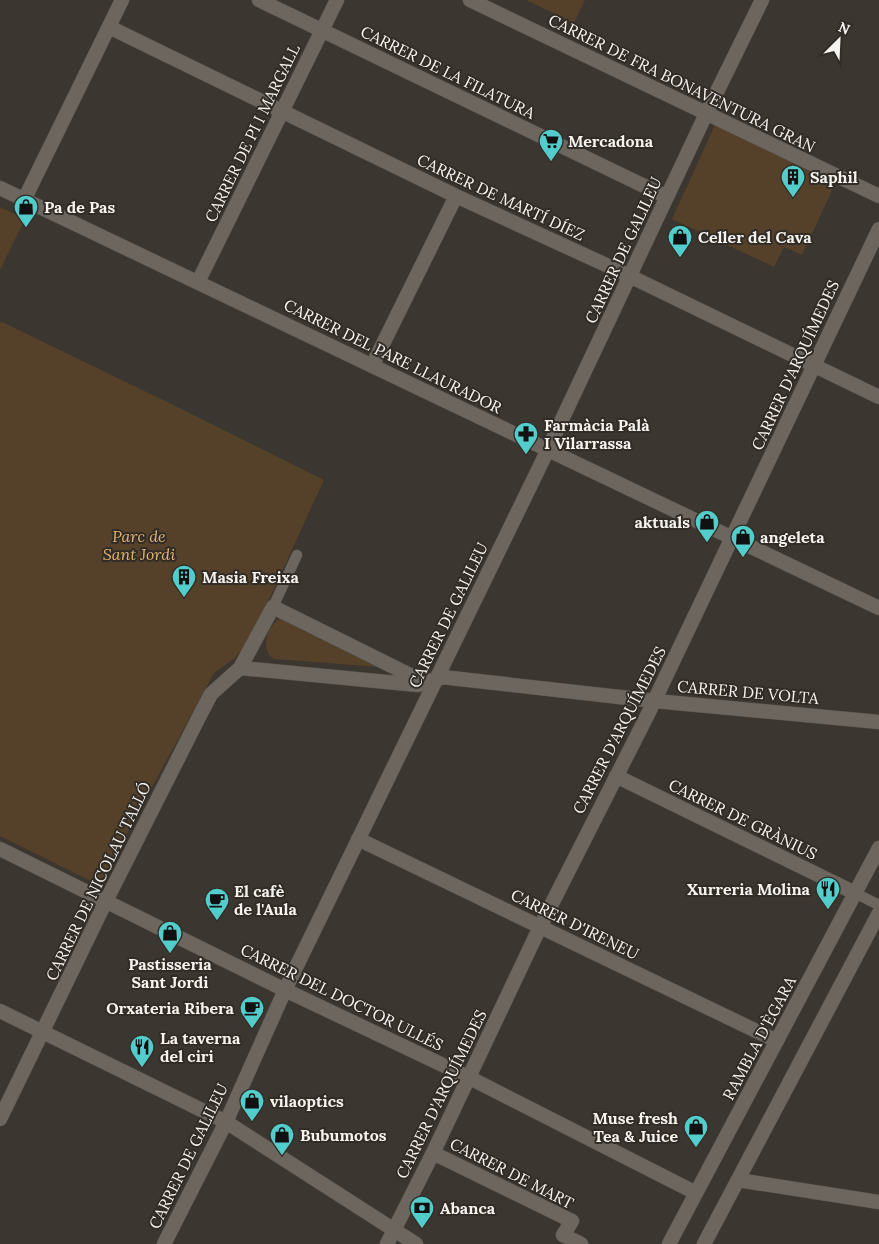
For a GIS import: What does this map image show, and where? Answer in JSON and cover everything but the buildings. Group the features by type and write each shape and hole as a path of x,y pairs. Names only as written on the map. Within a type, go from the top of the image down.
{"street":[{"path":"24,200 122,0"},
{"name":"CARRER DE LA FILATURA","path":"259,0 667,198"},
{"name":"CARRER DE PI I MARGALL","path":"198,282 337,0"},
{"name":"CARRER DE FRA BONAVENTURA GRAN","path":"470,0 879,196"},
{"name":"CARRER DE GALILEU","path":"164,1244 226,1122 358,839 548,450 706,114 762,0"},
{"name":"CARRER DE MARTÍ DÍEZ","path":"109,27 456,196 630,276 879,397"},
{"name":"CARRER DEL PARE LLAURADOR","path":"0,188 879,608"},
{"path":"372,366 456,196"},
{"name":"CARRER D'ARQUÍMEDES","path":"387,1244 433,1153 540,927 654,701 879,229"},
{"path":"240,668 273,607 297,555"},
{"path":"273,607 420,680 435,681"},
{"name":"CARRER DE VOLTA","path":"240,668 418,685 435,681 442,677 654,701 879,722"},
{"name":"CARRER DE NICOLAU TALLÓ","path":"0,1119 44,1032 106,901 210,694 240,668"},
{"name":"CARRER DE GRÀNIUS","path":"616,776 855,893"},
{"name":"CARRER D'IRENEU","path":"358,839 777,1041"},
{"name":"CARRER DEL DOCTOR ULLÉS","path":"0,848 286,990 468,1077 696,1193"},
{"name":"RAMBLA D'ÈGARA","path":"669,1244 879,848"},
{"path":"704,1244 878,913 855,893"},
{"path":"0,1011 226,1122 416,1244"},
{"name":"CARRER DE MART","path":"433,1153 572,1222 563,1235 581,1244"},
{"path":"738,1180 879,1202"}],"green space":[{"path":"526,0 585,0 574,23"},
{"path":"715,125 836,182 802,255 784,247 774,267 672,219"},
{"path":"0,207 25,219 0,270"},
{"name":"Parc de Sant Jordi","path":"2,322 324,480 271,595 244,647 235,658 214,673 99,885 0,836 0,323"},
{"path":"281,618 380,667 274,659 269,655 267,649 267,637 273,625"}],"place":[{"name":"Mercadona","path":"551,162"},
{"name":"Saphil","path":"793,198"},
{"name":"Pa de Pas","path":"26,228"},
{"name":"Celler del Cava","path":"680,258"},
{"name":"Farmàcia Palà I Vilarrassa","path":"526,455"},
{"name":"aktuals","path":"707,543"},
{"name":"angeleta","path":"743,558"},
{"name":"Masia Freixa","path":"184,598"},
{"name":"Xurreria Molina","path":"828,910"},
{"name":"El cafè de l'Aula","path":"217,921"},
{"name":"Pastisseria Sant Jordi","path":"170,954"},
{"name":"Orxateria Ribera","path":"252,1029"},
{"name":"La taverna del ciri","path":"142,1068"},
{"name":"vilaoptics","path":"252,1122"},
{"name":"Muse fresh Tea & Juice","path":"696,1148"},
{"name":"Bubumotos","path":"282,1156"},
{"name":"Abanca","path":"422,1229"}]}
